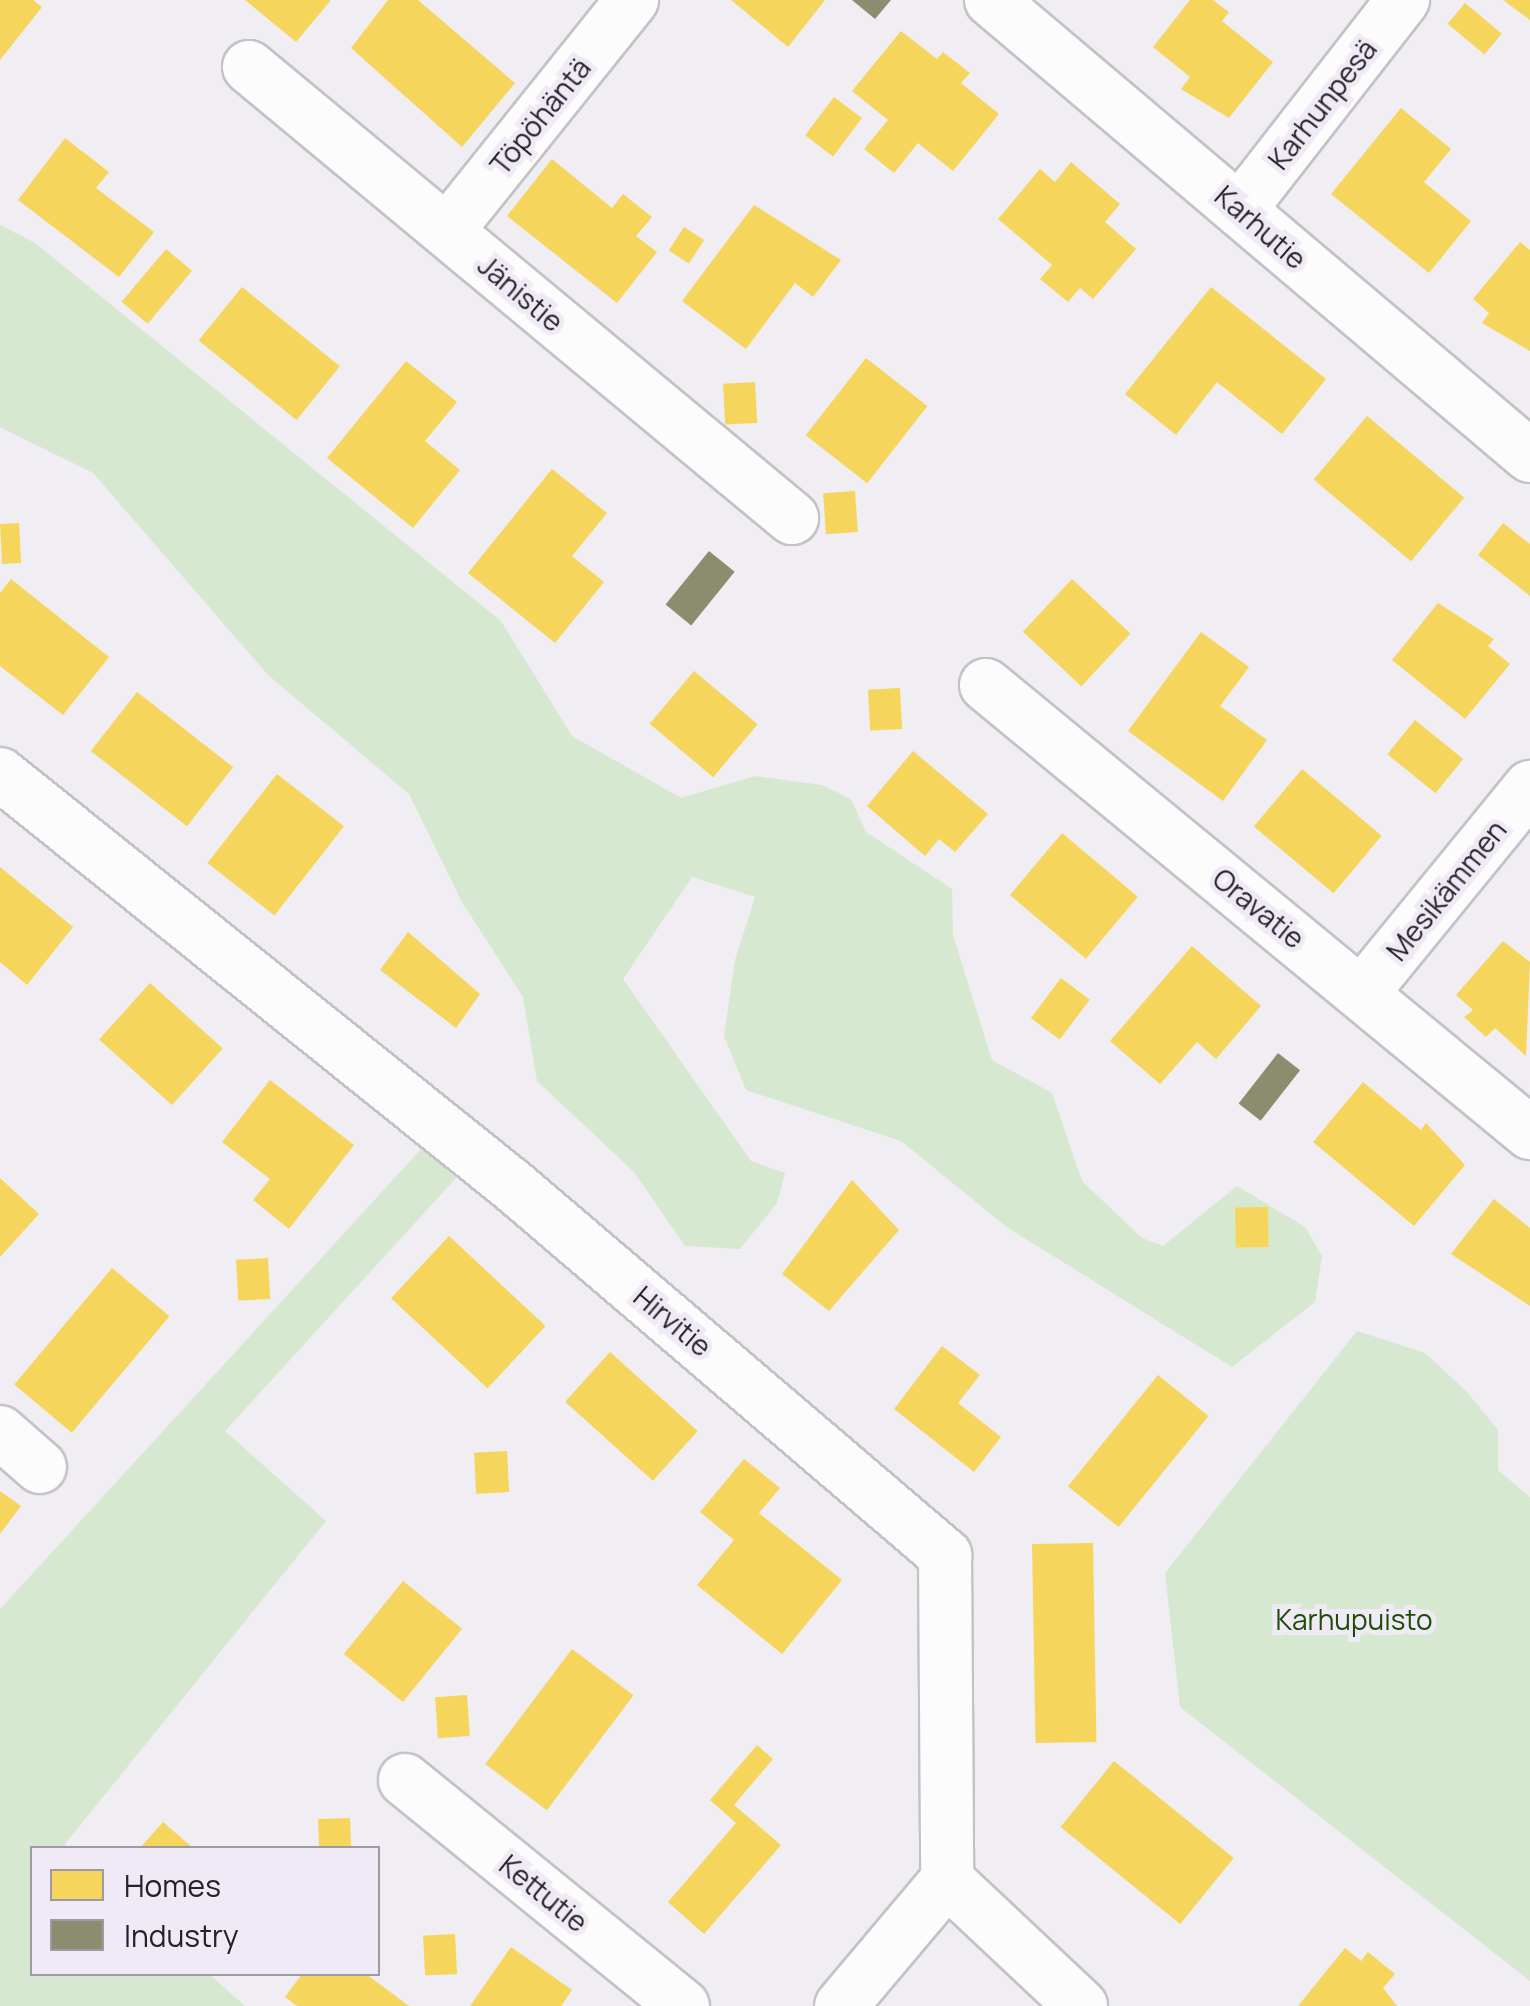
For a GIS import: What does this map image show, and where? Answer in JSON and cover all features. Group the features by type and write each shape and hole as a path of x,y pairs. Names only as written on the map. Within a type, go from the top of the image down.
{"street":[{"name":"Töpöhäntä","path":"446,231 632,0"},
{"name":"Karhutie","path":"991,0 1530,456"},
{"name":"Karhunpesä","path":"1241,208 1404,0"},
{"name":"Jänistie","path":"250,67 792,518"},
{"name":"Oravatie","path":"986,685 1530,1133"},
{"name":"Hirvitie","path":"0,774 512,1185 944,1555 947,1880"},
{"name":"Mesikämmen","path":"1362,993 1530,786"},
{"path":"0,1432 40,1467"},
{"name":"Kettutie","path":"406,1780 684,2006"},
{"path":"841,2006 947,1880 1081,2006"}],"green space":[{"path":"0,225 35,243 501,621 572,736 681,798 755,776 822,785 851,799 866,832 952,889 953,935 992,1060 1052,1093 1082,1181 1142,1238 1163,1246 1237,1186 1305,1227 1322,1256 1315,1302 1232,1367 1008,1228 901,1141 746,1090 724,1036 735,960 755,897 692,877 623,979 751,1161 785,1173 777,1203 740,1249 685,1246 634,1172 537,1081 523,997 462,902 409,794 268,675 93,473 0,427"},
{"path":"423,1147 456,1178 225,1431 326,1521 67,1846 30,1846 30,1976 211,1976 245,2006 0,2006 0,1609"},
{"name":"Karhupuisto","path":"1357,1331 1425,1353 1467,1392 1498,1430 1498,1470 1530,1497 1530,1981 1180,1707 1165,1573"}],"building: Homes":[{"path":"0,0 33,0 42,7 0,60"},
{"path":"245,0 331,0 296,42"},
{"path":"388,0 418,0 515,83 462,147 351,48"},
{"path":"731,0 825,0 788,47"},
{"path":"1190,0 1213,0 1229,12 1222,21 1273,62 1229,118 1181,89 1190,77 1153,47"},
{"path":"1503,0 1530,0 1530,20"},
{"path":"1465,3 1502,34 1484,55 1448,24"},
{"path":"901,31 937,59 943,52 970,73 961,83 999,114 953,171 918,143 894,173 864,149 888,120 852,91"},
{"path":"834,97 862,118 833,156 805,135"},
{"path":"1401,108 1451,149 1424,182 1471,221 1429,273 1331,194"},
{"path":"65,138 109,172 96,188 154,232 119,277 18,200"},
{"path":"552,159 612,208 623,194 652,217 636,236 657,252 617,303 507,216"},
{"path":"1071,162 1120,204 1105,222 1136,249 1093,299 1080,288 1068,302 1040,279 1052,265 998,219 1040,169 1055,182"},
{"path":"754,205 841,260 813,297 795,283 746,349 682,301"},
{"path":"684,227 704,240 689,264 669,250"},
{"path":"1520,242 1530,250 1530,351 1482,323 1489,313 1473,299"},
{"path":"166,249 192,271 148,324 122,302"},
{"path":"242,287 340,366 296,420 199,341"},
{"path":"1211,287 1326,379 1282,434 1217,382 1176,435 1125,394"},
{"path":"866,358 927,406 867,483 806,435"},
{"path":"406,361 457,402 425,441 460,470 413,528 327,458"},
{"path":"755,382 757,423 725,425 723,384"},
{"path":"1367,416 1464,498 1411,561 1314,480"},
{"path":"552,469 607,513 572,556 604,582 555,643 468,573"},
{"path":"855,491 858,532 826,534 823,493"},
{"path":"19,523 21,563 2,564 0,524"},
{"path":"1503,523 1530,544 1530,596 1478,555"},
{"path":"11,579 109,657 63,715 0,666 0,593"},
{"path":"1072,579 1131,634 1081,686 1023,632"},
{"path":"1438,603 1494,639 1488,646 1510,664 1465,719 1392,660"},
{"path":"1201,632 1249,667 1220,706 1267,740 1223,801 1128,731"},
{"path":"694,671 758,724 713,777 650,724"},
{"path":"900,688 902,729 870,731 868,690"},
{"path":"137,692 233,767 187,826 91,751"},
{"path":"1415,720 1463,759 1435,793 1387,754"},
{"path":"913,751 988,814 955,852 939,839 925,856 867,806"},
{"path":"1302,769 1382,836 1333,893 1254,826"},
{"path":"277,774 344,826 274,915 207,863"},
{"path":"1062,833 1138,897 1086,959 1010,895"},
{"path":"0,867 73,927 27,985 0,962"},
{"path":"408,932 480,994 456,1028 380,970"},
{"path":"1503,941 1530,962 1526,1056 1495,1028 1486,1037 1464,1017 1473,1010 1456,995"},
{"path":"1192,946 1261,1006 1216,1059 1197,1042 1160,1084 1110,1041"},
{"path":"1061,978 1090,1000 1060,1040 1031,1018"},
{"path":"150,983 223,1049 172,1105 99,1039"},
{"path":"270,1080 354,1145 289,1229 253,1200 270,1179 222,1142"},
{"path":"1363,1082 1421,1130 1426,1123 1465,1165 1414,1226 1313,1142"},
{"path":"0,1178 39,1214 0,1257"},
{"path":"852,1180 899,1230 829,1311 782,1274"},
{"path":"1494,1199 1530,1228 1530,1306 1451,1254"},
{"path":"1268,1207 1269,1247 1236,1248 1235,1208"},
{"path":"449,1236 546,1326 488,1388 391,1298"},
{"path":"268,1258 270,1299 238,1301 236,1260"},
{"path":"112,1268 169,1316 72,1433 14,1384"},
{"path":"942,1346 980,1375 958,1403 1001,1437 974,1472 894,1409"},
{"path":"610,1352 698,1431 653,1481 565,1402"},
{"path":"1158,1375 1209,1416 1119,1527 1068,1486"},
{"path":"507,1451 509,1492 476,1494 474,1453"},
{"path":"744,1459 780,1488 759,1513 842,1580 782,1654 697,1585 734,1540 700,1512"},
{"path":"0,1491 21,1506 0,1534"},
{"path":"1093,1543 1096,1742 1035,1743 1032,1544"},
{"path":"403,1581 462,1629 403,1702 344,1654"},
{"path":"572,1649 633,1695 547,1810 485,1764"},
{"path":"467,1695 470,1736 438,1738 435,1697"},
{"path":"757,1745 773,1759 734,1805 781,1845 704,1934 668,1902 736,1823 710,1800"},
{"path":"1114,1761 1234,1858 1180,1924 1061,1827"},
{"path":"350,1818 351,1846 319,1846 318,1819"},
{"path":"163,1822 191,1846 142,1846"},
{"path":"455,1934 457,1974 425,1976 423,1936"},
{"path":"511,1947 572,1990 561,2006 470,2006"},
{"path":"1345,1948 1361,1961 1368,1952 1395,1974 1383,1988 1397,2006 1298,2006"},
{"path":"301,1976 369,1976 409,2006 297,2006 285,1997"}],"building: Industry":[{"path":"852,0 891,0 875,19"},
{"path":"709,551 735,572 691,625 666,605"},
{"path":"1278,1053 1300,1070 1261,1121 1239,1103"}]}
